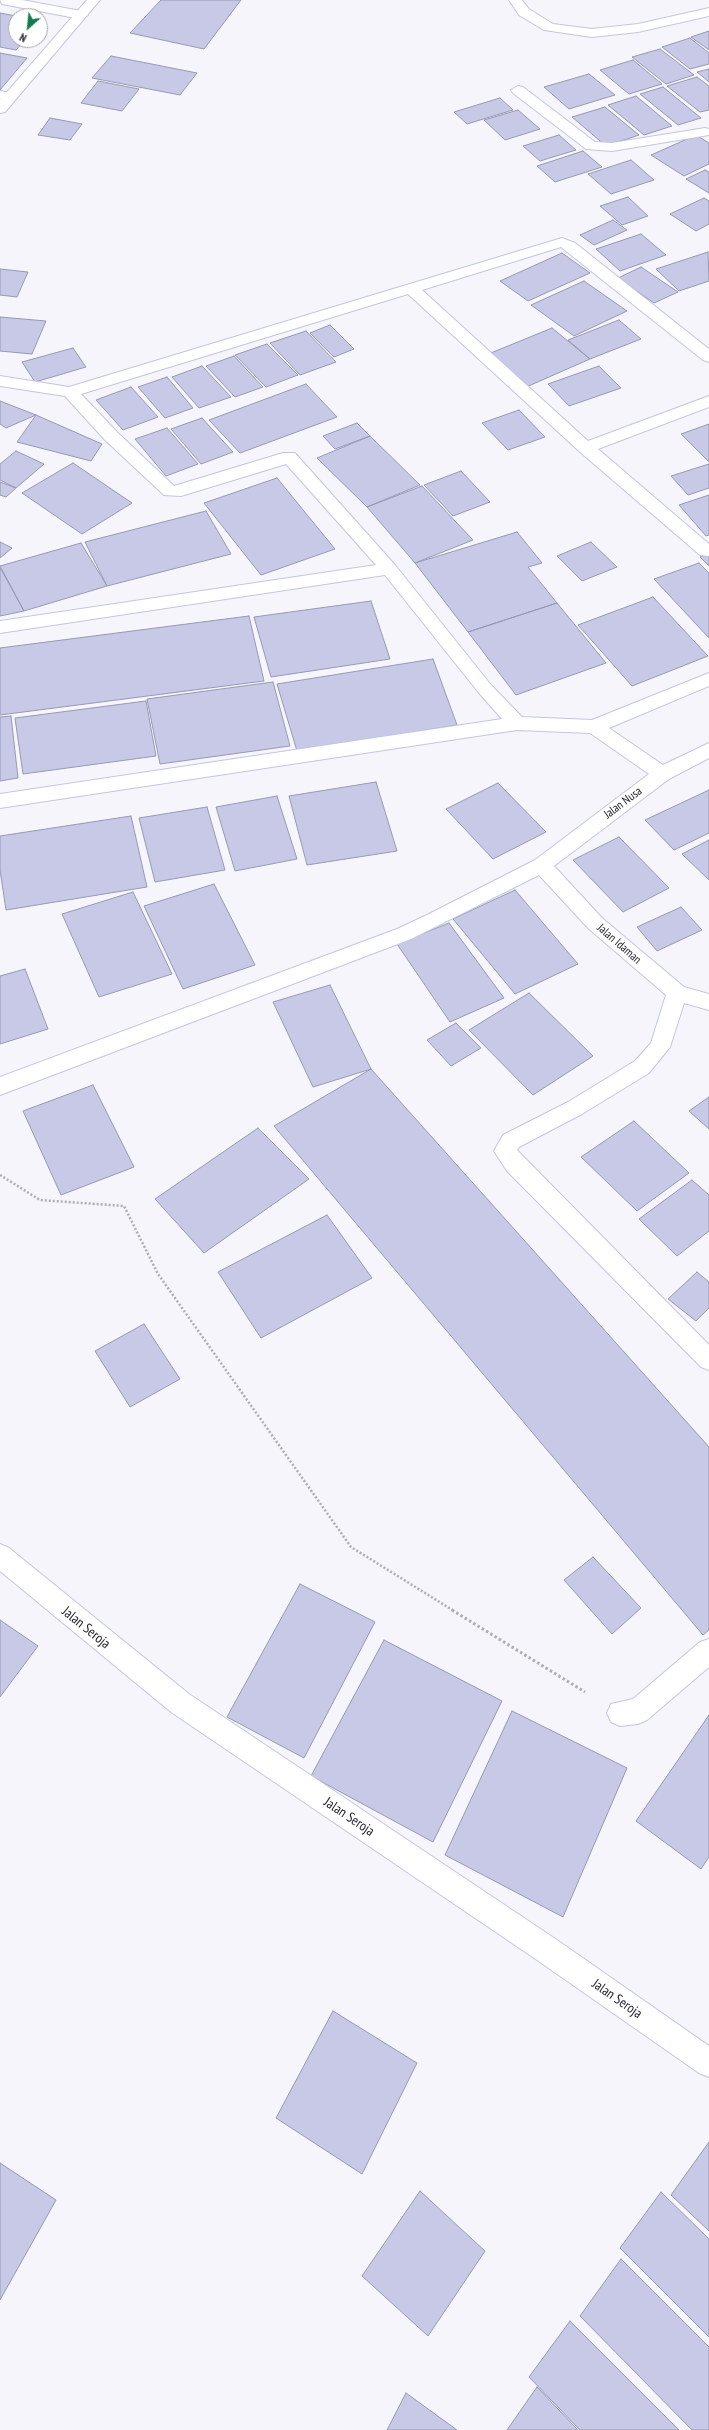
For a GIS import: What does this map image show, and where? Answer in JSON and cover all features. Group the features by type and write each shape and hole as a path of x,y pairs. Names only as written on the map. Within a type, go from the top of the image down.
{"street":[{"path":"2,0 81,15"},
{"path":"0,109 5,96 94,0"},
{"path":"515,0 524,12 549,27 592,33 638,28 709,12"},
{"path":"518,90 591,146 612,147 708,132"},
{"path":"0,382 70,392 562,242 570,246 709,357"},
{"path":"411,288 586,448 706,551"},
{"path":"70,392 111,436 170,491 180,490 290,458 389,569 485,689 517,723"},
{"path":"586,448 709,401"},
{"path":"0,627 389,569"},
{"path":"0,801 517,723 594,727 709,679"},
{"path":"594,727 662,774"},
{"name":"Jalan Nusa","path":"0,1086 404,934 542,865 662,774 709,750"},
{"name":"Jalan Idaman","path":"542,865 595,923 677,993 709,1002"},
{"path":"677,993 660,1047 642,1067 582,1104 511,1141 505,1151 515,1165 709,1360"},
{"name":"Jalan Seroja","path":"0,1556 180,1702 547,1950 709,2063"},
{"path":"620,1713 638,1711 709,1651"}],"path":[{"path":"0,1174 40,1200 124,1206 158,1274 351,1547 620,1713"}],"building":[{"path":"161,0 241,0 204,49 130,33"},
{"path":"0,13 8,14 8,48 18,48 16,50 0,47"},
{"path":"709,31 709,50 691,37"},
{"path":"690,38 709,53 709,64 690,69 662,47"},
{"path":"660,49 694,75 666,84 632,57"},
{"path":"0,53 27,58 0,90"},
{"path":"111,56 197,73 180,95 92,78"},
{"path":"633,60 662,84 629,94 600,70"},
{"path":"709,69 709,82 697,72"},
{"path":"589,74 615,95 569,109 544,87"},
{"path":"697,77 709,86 709,110 700,112 667,86"},
{"path":"98,81 139,89 122,111 81,103"},
{"path":"663,87 701,118 678,125 640,94"},
{"path":"636,96 672,126 644,135 608,105"},
{"path":"500,98 513,110 467,124 454,112"},
{"path":"605,107 639,135 606,146 572,117"},
{"path":"518,110 540,129 505,140 484,120"},
{"path":"50,118 82,124 70,140 38,135"},
{"path":"559,135 576,150 540,161 523,146"},
{"path":"696,135 709,143 709,164 684,176 651,155"},
{"path":"583,151 602,167 555,182 537,166"},
{"path":"631,160 654,180 611,194 588,174"},
{"path":"705,170 709,172 709,193 686,179"},
{"path":"628,197 648,216 622,225 600,206"},
{"path":"704,198 709,201 709,224 696,231 670,214"},
{"path":"613,220 627,230 594,245 580,235"},
{"path":"641,234 666,255 620,271 596,249"},
{"path":"708,252 709,281 679,291 656,269"},
{"path":"562,253 590,273 528,301 500,281"},
{"path":"641,267 678,292 654,303 618,278"},
{"path":"0,269 28,272 17,297 0,295"},
{"path":"584,281 627,311 574,336 531,305"},
{"path":"0,317 46,321 32,354 0,351"},
{"path":"619,320 641,339 590,359 568,340"},
{"path":"330,325 354,349 334,357 310,333"},
{"path":"552,328 590,359 524,388 486,355"},
{"path":"306,331 336,362 300,375 270,343"},
{"path":"267,344 298,375 266,387 235,355"},
{"path":"73,348 86,367 35,382 22,362"},
{"path":"234,356 263,387 235,397 206,366"},
{"path":"202,366 231,397 199,408 172,377"},
{"path":"599,366 621,388 569,406 548,384"},
{"path":"167,377 193,408 165,418 138,387"},
{"path":"306,384 337,417 240,453 209,420"},
{"path":"131,387 158,417 123,430 96,400"},
{"path":"0,401 36,415 6,428 0,424"},
{"path":"519,410 545,437 508,450 482,423"},
{"path":"36,415 102,444 91,461 17,442"},
{"path":"202,418 233,452 201,464 171,429"},
{"path":"357,423 370,436 335,449 323,436"},
{"path":"709,424 709,462 681,434"},
{"path":"167,428 198,464 166,476 135,439"},
{"path":"370,436 420,485 367,507 317,458"},
{"path":"16,451 44,464 16,488 0,480 0,464"},
{"path":"73,463 132,503 82,534 22,493"},
{"path":"709,464 709,488 688,495 671,476"},
{"path":"461,471 490,502 453,516 424,485"},
{"path":"277,478 335,549 261,575 204,503"},
{"path":"0,482 16,488 6,497 0,495"},
{"path":"422,486 473,540 415,563 367,507"},
{"path":"709,495 709,535 706,536 679,505"},
{"path":"206,511 231,554 107,586 85,542"},
{"path":"517,532 542,563 528,567 557,603 468,632 415,563"},
{"path":"0,542 12,548 0,558"},
{"path":"591,542 617,567 582,581 557,556"},
{"path":"81,543 107,586 24,611 0,566"},
{"path":"709,553 709,566 700,557"},
{"path":"699,563 709,573 709,638 654,579"},
{"path":"0,568 2,571 24,611 0,616"},
{"path":"653,597 708,656 632,686 578,625"},
{"path":"371,601 390,659 271,677 254,617"},
{"path":"557,603 606,663 516,695 468,632"},
{"path":"249,616 264,681 0,715 0,648"},
{"path":"433,659 457,725 297,751 277,684"},
{"path":"273,682 290,746 160,764 147,699"},
{"path":"146,701 156,756 23,774 15,718"},
{"path":"11,716 18,778 0,781 0,717"},
{"path":"376,782 397,851 307,865 289,796"},
{"path":"498,783 546,832 493,859 446,809"},
{"path":"709,790 709,833 674,850 645,820"},
{"path":"277,796 297,859 235,871 216,807"},
{"path":"207,807 225,870 155,882 139,818"},
{"path":"131,816 147,887 6,910 0,870 0,836"},
{"path":"619,837 669,888 623,912 573,860"},
{"path":"709,840 709,880 682,854"},
{"path":"214,884 255,965 183,989 144,906"},
{"path":"515,890 578,964 515,994 453,919"},
{"path":"133,892 172,974 99,997 62,914"},
{"path":"681,907 702,930 657,951 637,927"},
{"path":"449,923 504,998 450,1022 397,944"},
{"path":"25,969 48,1029 0,1044 0,976"},
{"path":"330,985 371,1069 313,1087 273,1002"},
{"path":"529,993 593,1056 533,1095 469,1030"},
{"path":"456,1023 481,1048 451,1066 427,1040"},
{"path":"371,1069 709,1447 709,1630 703,1635 274,1126"},
{"path":"93,1085 134,1167 61,1195 23,1111"},
{"path":"709,1097 709,1129 689,1111"},
{"path":"634,1121 689,1173 637,1211 581,1157"},
{"path":"258,1128 309,1179 204,1253 155,1199"},
{"path":"692,1180 709,1195 709,1231 677,1256 639,1219"},
{"path":"327,1215 372,1278 261,1338 218,1272"},
{"path":"697,1272 709,1282 709,1308 696,1321 668,1299"},
{"path":"144,1324 180,1379 130,1407 95,1351"},
{"path":"593,1557 641,1608 612,1634 564,1580"},
{"path":"300,1584 375,1622 304,1758 227,1717"},
{"path":"0,1620 38,1646 0,1697"},
{"path":"384,1640 502,1701 433,1842 311,1776"},
{"path":"512,1711 627,1768 563,1917 445,1855"},
{"path":"709,1715 709,1857 701,1869 636,1821"},
{"path":"333,2011 417,2063 362,2174 276,2118"},
{"path":"709,2142 709,2231 671,2195"},
{"path":"0,2163 56,2200 0,2300"},
{"path":"420,2191 485,2251 428,2336 362,2276"},
{"path":"661,2192 709,2239 709,2337 620,2248"},
{"path":"621,2259 709,2347 709,2430 692,2430 580,2316"},
{"path":"570,2321 679,2430 580,2430 529,2377"},
{"path":"537,2387 578,2430 507,2430"},
{"path":"406,2393 457,2430 387,2430"}]}
